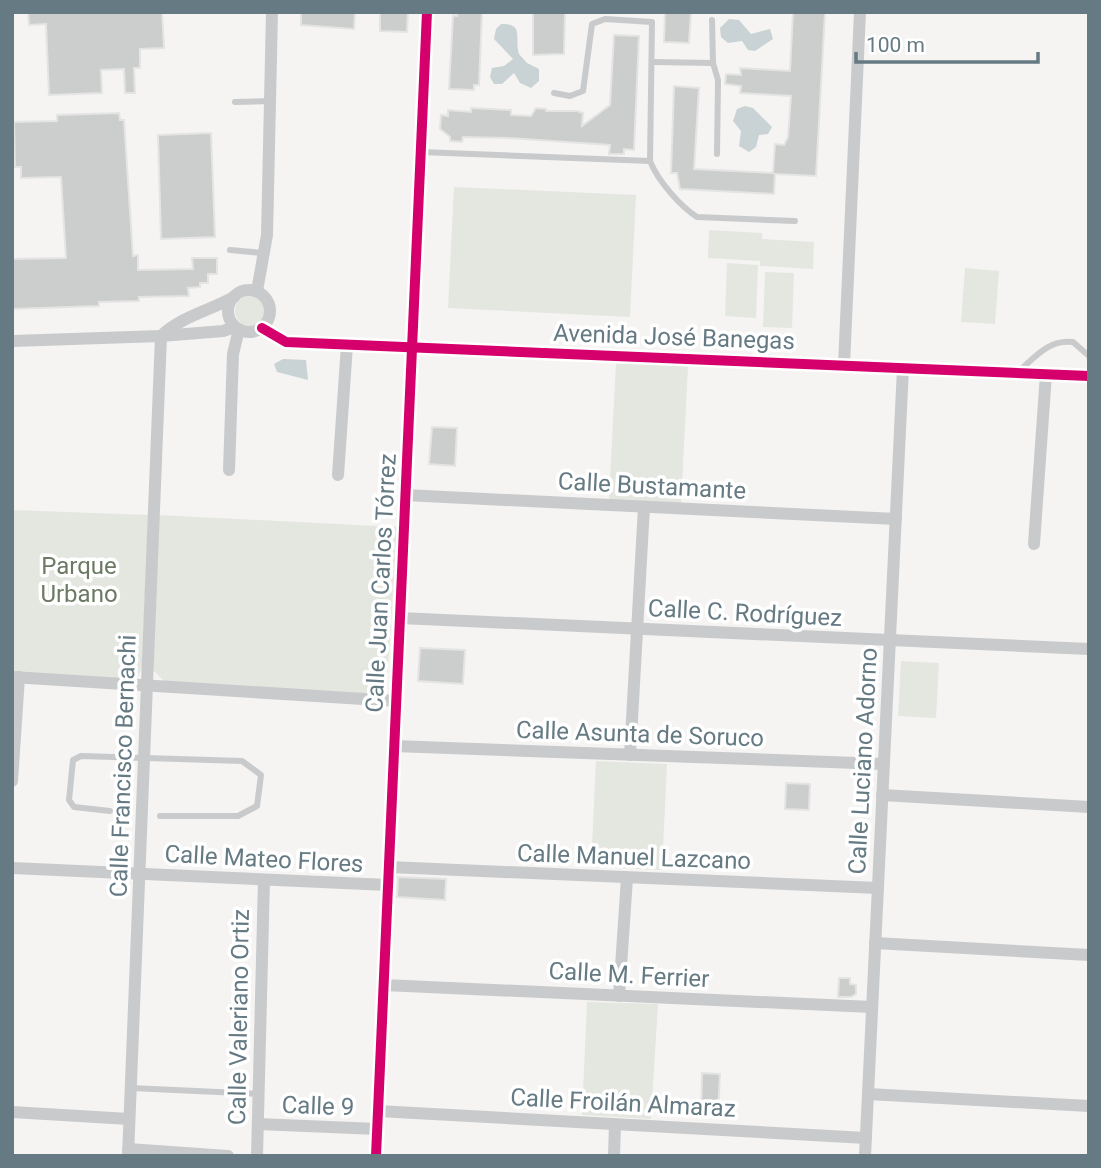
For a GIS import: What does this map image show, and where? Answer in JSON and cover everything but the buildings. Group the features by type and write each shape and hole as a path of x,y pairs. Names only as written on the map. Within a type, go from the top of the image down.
{"street":[{"path":"257,291 265,253 272,12"},
{"name":"Calle Juan Carlos Tórrez","path":"376,1156 427,12"},
{"path":"844,365 860,12"},
{"path":"12,341 161,336 237,328 248,332 262,328 271,310 265,297 257,291 243,291 214,308 176,322 161,336"},
{"path":"229,470 233,355 237,328 229,314 235,296"},
{"name":"Avenida José Banegas","path":"262,328 286,342 1089,376"},
{"name":"Calle Francisco Bernachi","path":"128,1152 161,336"},
{"path":"338,475 347,345"},
{"name":"Calle Luciano Adorno","path":"865,1156 903,368"},
{"path":"1034,544 1046,374"},
{"name":"Calle Bustamante","path":"405,495 896,519"},
{"path":"630,755 644,507"},
{"name":"Calle C. Rodríguez","path":"400,618 1089,649"},
{"path":"12,781 16,677 396,701"},
{"name":"Calle Asunta de Soruco","path":"394,746 884,764"},
{"path":"882,795 1089,807"},
{"name":"Calle Manuel Lazcano","path":"389,867 878,888"},
{"name":"Calle Mateo Flores","path":"12,868 388,886"},
{"path":"619,996 627,878"},
{"name":"Calle Valeriano Ortiz","path":"257,1156 264,880"},
{"path":"875,943 1089,955"},
{"name":"Calle M. Ferrier","path":"384,985 872,1007"},
{"path":"868,1094 1089,1105"},
{"name":"Calle Froilán Almaraz","path":"378,1111 866,1138"},
{"path":"12,1112 129,1119"},
{"name":"Calle 9","path":"258,1124 377,1129"},
{"path":"614,1156 615,1124"},
{"path":"128,1152 228,1156"}],"lane":[{"path":"554,93 570,96 583,92 592,23 605,19 652,22 650,161 653,170 697,217 795,221"},
{"path":"712,20 713,63 718,80 717,154"},
{"path":"653,62 713,63"},
{"path":"235,102 270,101"},
{"path":"421,152 650,161"},
{"path":"230,250 265,253"},
{"path":"1017,373 1042,350 1055,343 1073,342 1089,356"},
{"path":"110,811 74,807 69,800 73,760 81,756 242,761 261,775 257,806 247,813 238,816 160,816"},
{"path":"130,1088 259,1094"}],"green space":[{"path":"454,187 636,195 630,317 448,308"},
{"path":"709,230 762,233 762,239 814,242 813,269 760,266 760,261 708,258"},
{"path":"727,263 758,265 756,318 725,316"},
{"path":"965,268 999,271 995,324 961,322"},
{"path":"765,272 794,273 792,328 763,327"},
{"path":"250,296 256,297 264,305 264,317 256,325 250,326 244,325 236,317 235,311 236,305 244,297"},
{"path":"616,363 688,366 681,504 609,500"},
{"name":"Parque Urbano","path":"12,510 148,515 142,668 138,676 132,679 12,673"},
{"path":"159,515 397,527 387,685 373,694 166,683 153,670"},
{"path":"901,661 939,663 936,718 898,716"},
{"path":"596,761 667,764 662,870 591,867"},
{"path":"587,1002 658,1004 651,1119 582,1115"}],"shaded area":[{"path":"729,19 739,20 751,34 770,29 773,39 755,51 748,50 742,41 728,43 721,37 720,28"},
{"path":"501,24 508,24 516,29 519,54 527,63 539,69 539,81 531,88 520,83 514,73 502,84 494,84 490,77 492,68 504,66 513,59 494,39 496,29"},
{"path":"745,106 753,108 772,127 768,134 759,135 756,147 749,152 739,146 741,131 733,121 737,109"},
{"path":"283,359 306,360 308,380 277,372 274,364"}],"cycle path":[{"path":"376,1156 427,12"},
{"path":"262,328 286,342 1089,376"}]}
